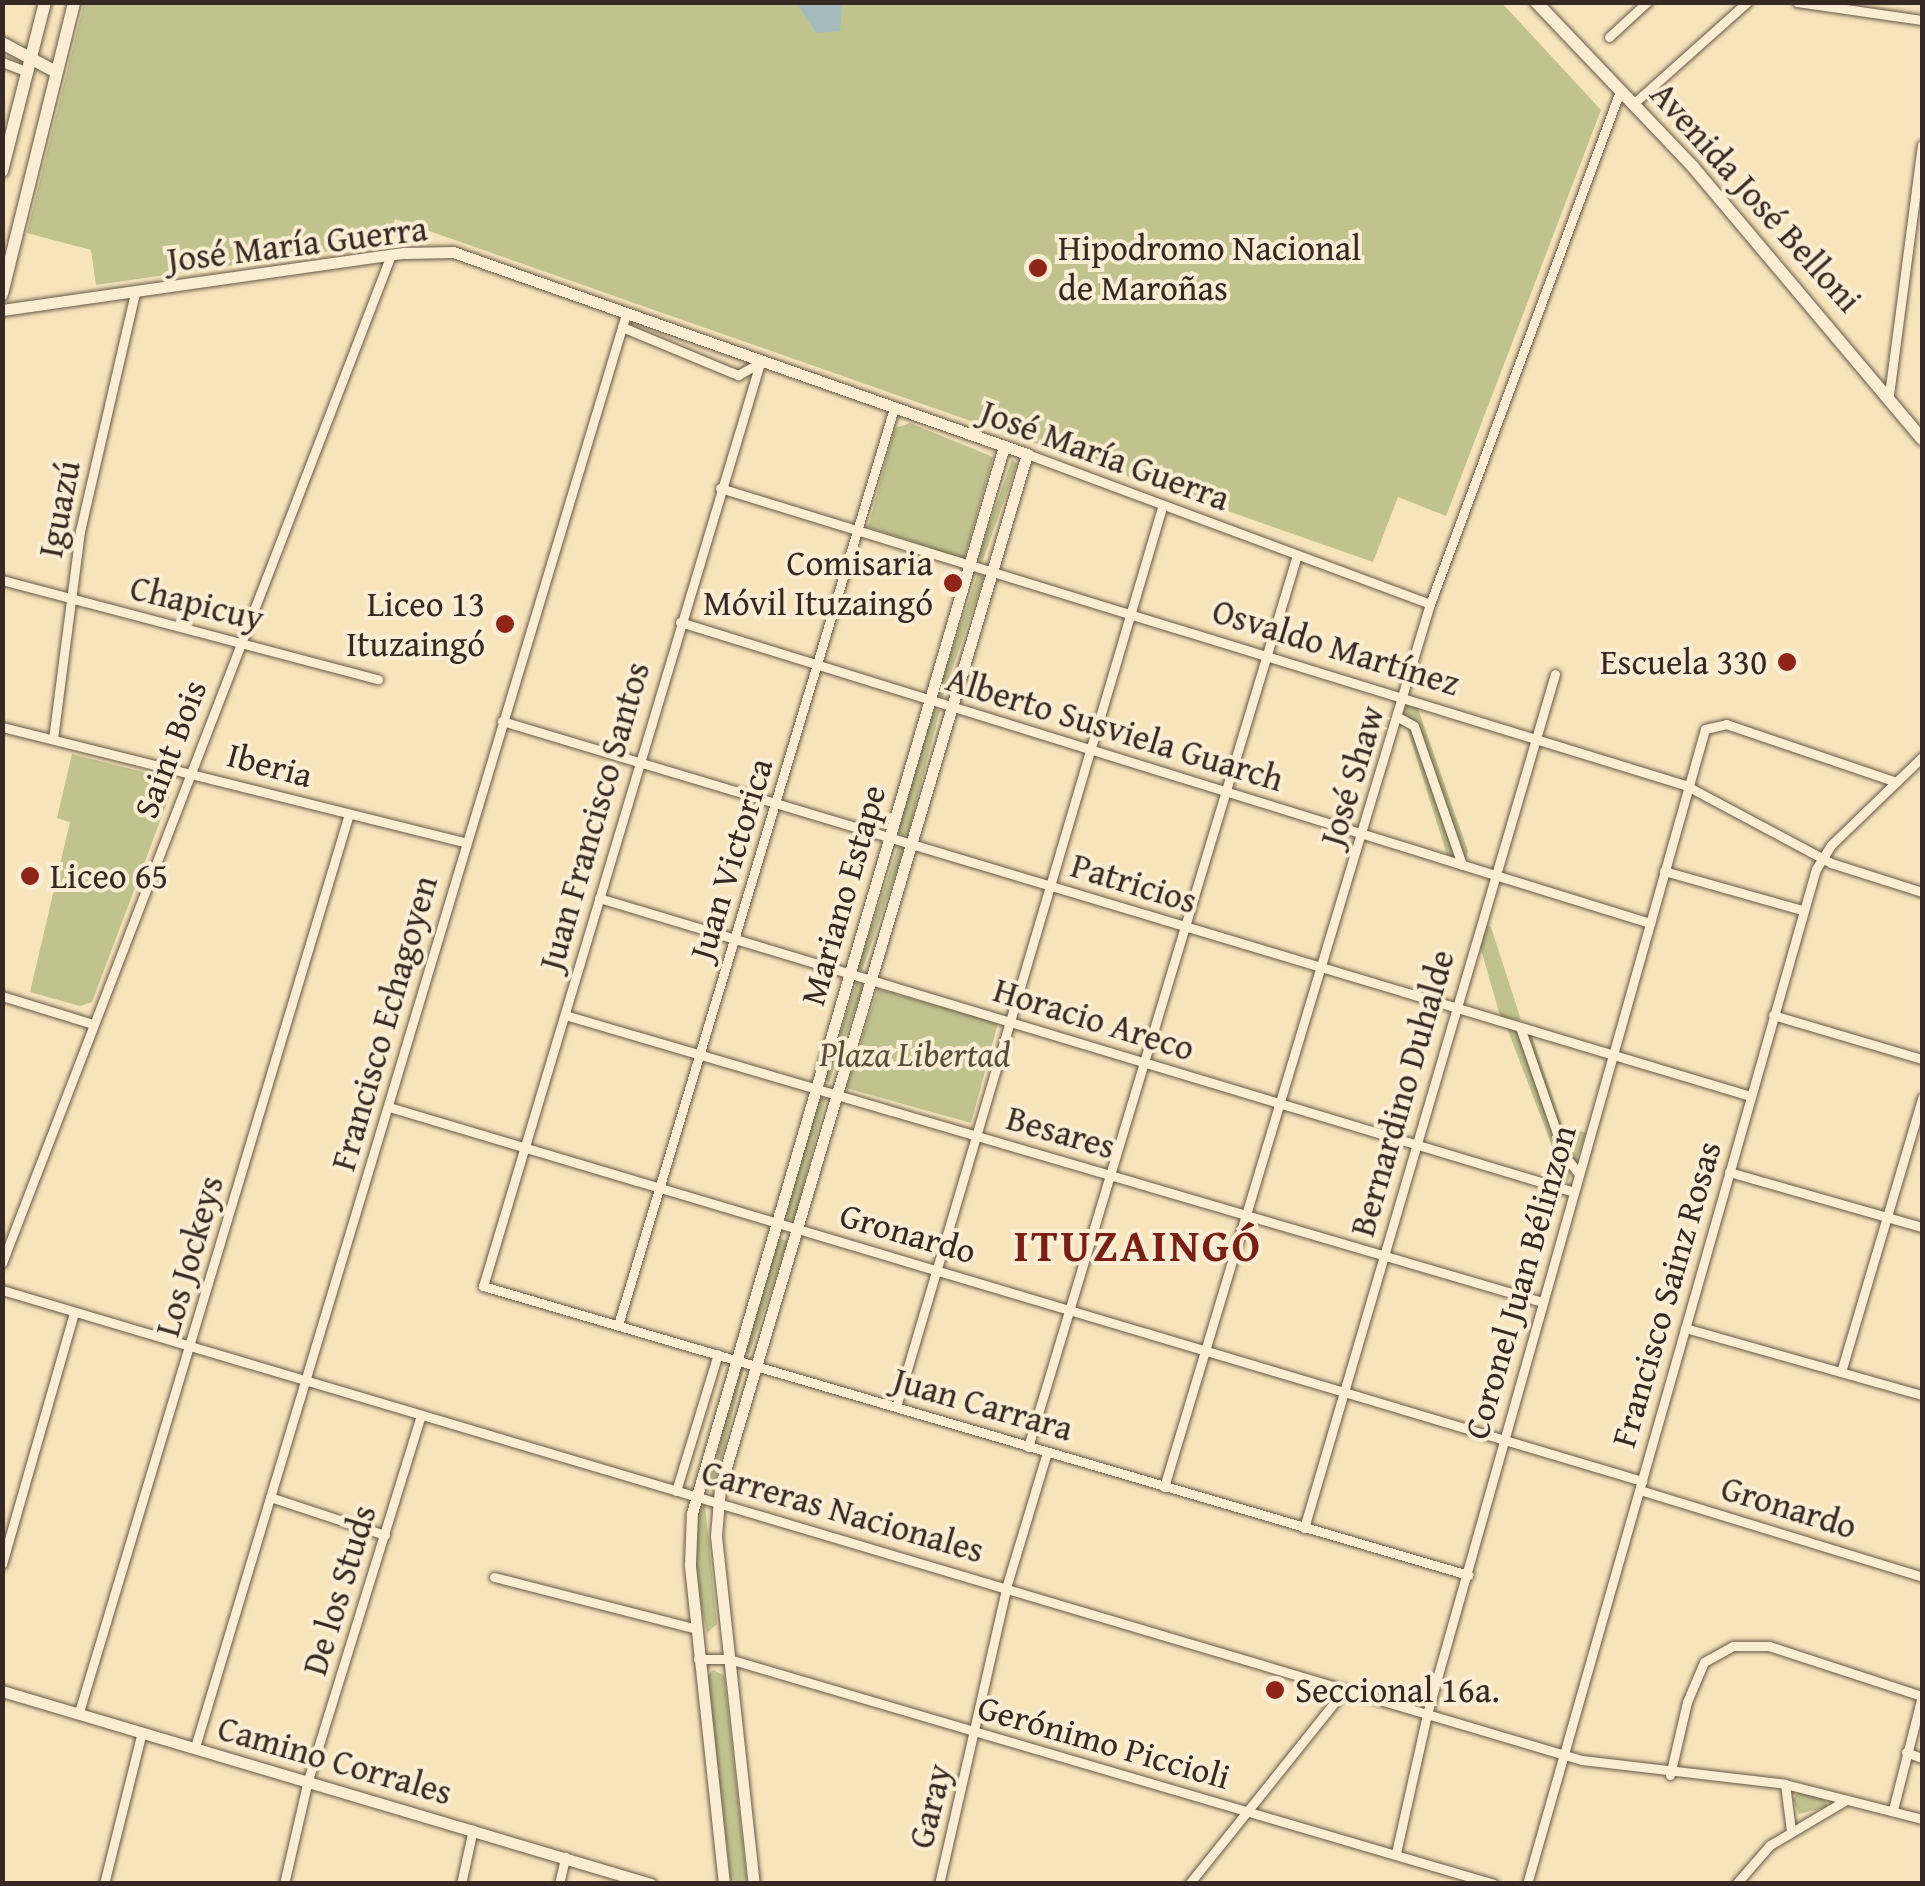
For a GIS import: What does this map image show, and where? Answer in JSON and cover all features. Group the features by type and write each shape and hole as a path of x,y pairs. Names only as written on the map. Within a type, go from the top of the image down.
{"main road":[{"path":"2,171 45,2"},
{"path":"2,294 41,137 50,70 74,2"},
{"name":"Avenida José Belloni","path":"1536,2 1633,104 1890,395 1922,439"},
{"path":"2,43 29,67 50,70"}],"street":[{"path":"1608,37 1647,2"},
{"path":"1633,104 1747,2"},
{"path":"1797,2 1922,20"},
{"path":"2,62 29,67"},
{"name":"José Shaw","path":"1164,1486 1430,604 1620,91"},
{"path":"1890,395 1922,145"},
{"name":"José María Guerra","path":"2,310 391,255 453,252 624,320 1027,454 1430,604"},
{"name":"Saint Bois","path":"2,1263 391,255"},
{"name":"Iguazú","path":"53,739 70,599 135,293"},
{"name":"José María Guerra","path":"624,320 738,376 760,363"},
{"name":"Francisco Echagoyen","path":"195,1747 624,320"},
{"name":"Juan Francisco Santos","path":"482,1286 760,363"},
{"name":"Juan Victorica","path":"618,1326 894,408"},
{"name":"Mariano Estape","path":"724,1884 698,1659 690,1544 696,1497 1004,446"},
{"name":"Mariano Estape","path":"754,1884 729,1659 718,1504 1027,454"},
{"name":"Osvaldo Martínez","path":"720,488 1270,654 1685,785 1820,857 1922,892"},
{"path":"896,1407 1127,610 1162,507"},
{"path":"1028,1447 1230,794 1297,555"},
{"name":"Chapicuy","path":"2,580 378,679"},
{"name":"Alberto Susviela Guarch","path":"680,622 1650,923"},
{"name":"Bernardino Duhalde","path":"1304,1528 1555,674"},
{"path":"1398,717 1414,726 1462,866"},
{"name":"Patricios","path":"502,721 1454,1011 1750,1096"},
{"name":"Coronel Juan Bélinzon","path":"1396,1853 1428,1714 1503,1441 1650,923 1685,785 1705,729 1726,724 1896,782"},
{"name":"Iberia","path":"2,727 466,843"},
{"name":"Francisco Sainz Rosas","path":"1527,1884 1820,857 1922,757"},
{"name":"Los Jockeys","path":"79,1712 192,1346 348,814"},
{"path":"1664,871 1802,910"},
{"name":"Horacio Areco","path":"599,898 1574,1192"},
{"path":"2,996 93,1024"},
{"name":"Besares","path":"565,1015 1542,1302"},
{"path":"1773,1015 1922,1058"},
{"path":"1521,1030 1565,1156 1578,1174"},
{"path":"1840,1372 1922,1098"},
{"name":"Gronardo","path":"389,1107 1503,1441 1922,1577"},
{"path":"1729,1172 1922,1227"},
{"name":"Juan Carrara","path":"482,1286 1468,1575"},
{"name":"Carreras Nacionales","path":"2,1290 1565,1755 1670,1775 1785,1784 1922,1820"},
{"path":"2,1564 74,1312"},
{"path":"1686,1328 1922,1395"},
{"path":"676,1491 718,1354"},
{"name":"De los Studs","path":"284,1884 308,1780 421,1416"},
{"name":"Garay","path":"938,1884 977,1733 1006,1588 1047,1452"},
{"path":"270,1497 385,1535"},
{"path":"494,1577 696,1629"},
{"path":"1670,1775 1698,1672 1733,1646 1769,1646 1922,1696 1893,1810"},
{"name":"Gerónimo Piccioli","path":"698,1659 729,1659 1494,1884"},
{"path":"1189,1884 1345,1689"},
{"name":"Camino Corrales","path":"2,1691 651,1884"},
{"path":"104,1884 142,1732"},
{"path":"1906,1752 1922,1758"},
{"path":"1785,1784 1791,1831"},
{"path":"1736,1884 1791,1831 1846,1800"},
{"path":"461,1884 473,1829"},
{"path":"560,1884 565,1857"}],"green space":[{"name":"Hipodromo Nacional de Maroñas","path":"84,3 1502,3 1601,110 1446,516 1398,497 1373,562 395,219 387,243 96,285 91,250 27,233"},
{"path":"910,423 993,457 964,559 868,527 895,428"},
{"path":"1012,459 1017,464 982,563 979,555"},
{"path":"978,573 984,577 942,699 938,692"},
{"path":"1416,703 1468,851 1466,859 1448,858 1407,728 1399,725 1406,706"},
{"path":"940,710 908,834 902,836 898,829 933,711"},
{"path":"72,754 163,777 171,792 92,1002 80,1006 30,992 70,822 57,818"},
{"path":"899,844 904,849 862,971 858,967"},
{"path":"1486,924 1491,927 1521,1020 1501,1019 1480,946"},
{"path":"857,982 863,987 829,1083 825,1078"},
{"name":"Plaza Libertad","path":"878,989 998,1023 971,1123 846,1088"},
{"path":"1507,1028 1531,1034 1562,1125 1586,1133 1568,1182 1556,1181 1555,1154"},
{"path":"826,1098 795,1218 789,1220 785,1215 818,1099"},
{"path":"777,1238 788,1241 749,1355 745,1350"},
{"path":"744,1368 714,1488 708,1492 738,1369"},
{"path":"705,1504 717,1624 707,1633 695,1578 698,1511"},
{"path":"713,1670 724,1675 747,1883 731,1880 707,1677"},
{"path":"1799,1792 1823,1797 1828,1807 1799,1814 1793,1799"}],"water":[{"path":"797,3 842,3 840,31 816,33"}],"place":[{"name":"Hipodromo Nacional de Maroñas","path":"1038,268"},
{"name":"Comisaria Móvil Ituzaingó","path":"953,583"},
{"name":"Liceo 13 Ituzaingó","path":"505,624"},
{"name":"Escuela 330","path":"1787,662"},
{"name":"Liceo 65","path":"30,876"},
{"name":"Seccional 16a.","path":"1275,1690"}],"district":[{"name":"ITUZAINGÓ","path":"1138,1245"}]}
